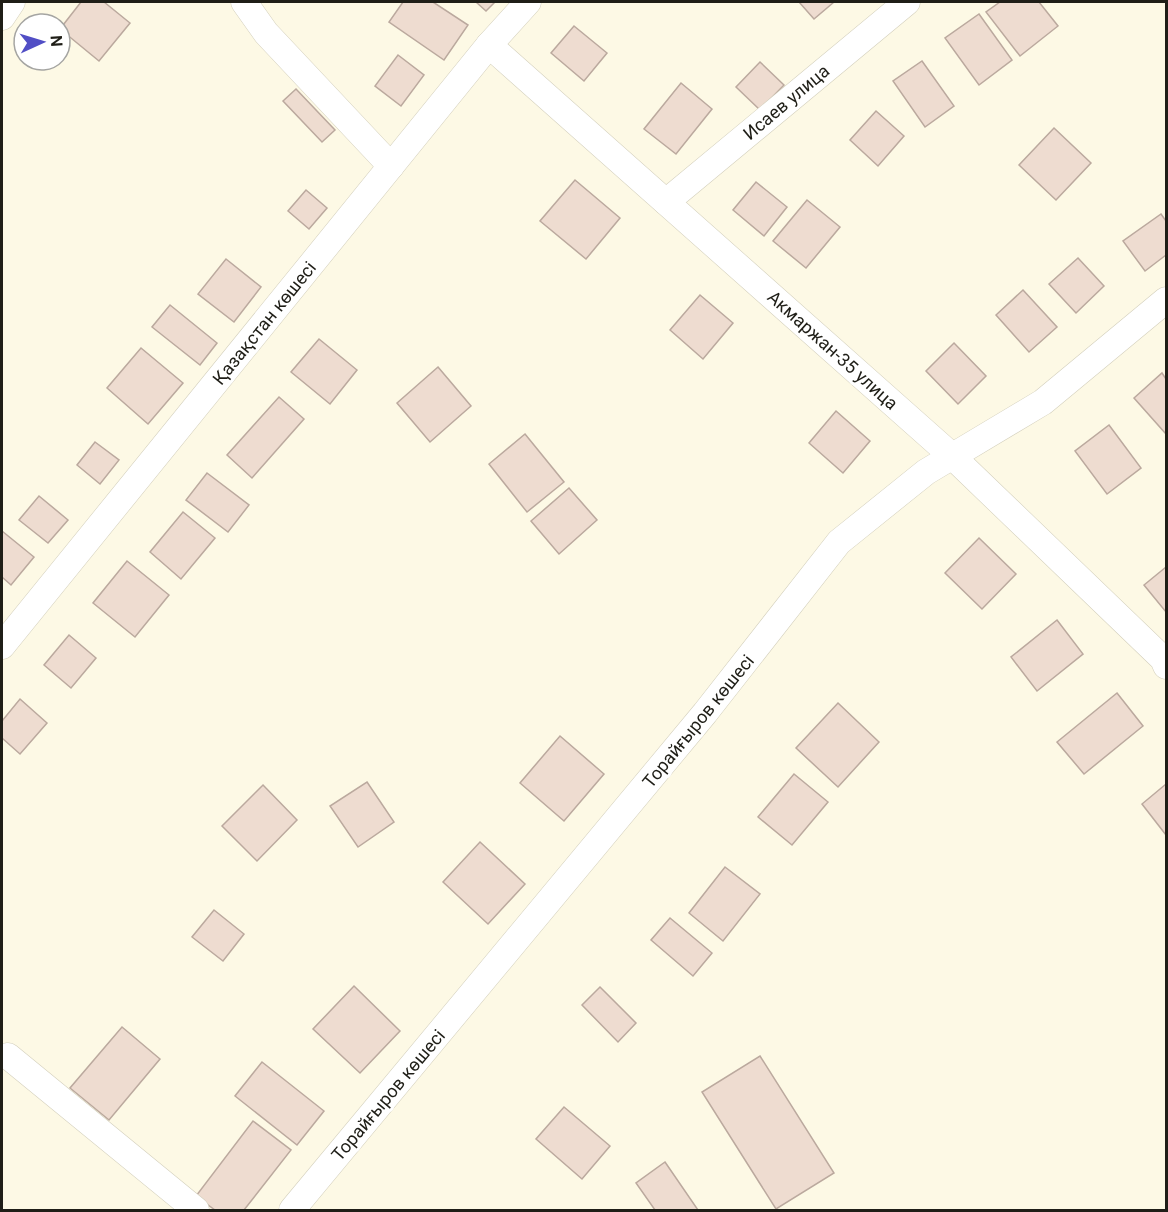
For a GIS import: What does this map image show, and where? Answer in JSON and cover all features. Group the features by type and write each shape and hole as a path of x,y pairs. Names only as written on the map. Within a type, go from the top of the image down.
{"street":[{"path":"2,17 12,2"},
{"path":"244,2 266,33 391,166"},
{"name":"Қазақстан көшесі","path":"2,646 489,45 528,2"},
{"name":"Исаев улица","path":"666,202 907,2"},
{"name":"Акмаржан-35 улица","path":"489,45 952,456 1167,666"},
{"name":"Торайғыров көшесі","path":"292,1210 705,713 839,542 926,472 1043,402 1167,300"},
{"path":"8,1056 196,1210"}],"building":[{"path":"81,2 104,2 130,23 99,61 72,39 72,14"},
{"path":"403,2 433,2 468,25 444,60 389,22"},
{"path":"476,2 495,2 486,11"},
{"path":"799,2 834,2 814,19"},
{"path":"1000,2 1039,2 1058,26 1020,56 986,12"},
{"path":"979,14 1012,60 979,85 945,38"},
{"path":"574,26 607,53 584,81 551,53"},
{"path":"398,55 424,75 401,106 375,86"},
{"path":"922,61 954,106 925,127 893,81"},
{"path":"760,62 784,85 760,110 736,87"},
{"path":"681,83 712,109 676,154 644,129"},
{"path":"296,89 335,130 322,142 283,101"},
{"path":"876,111 904,136 878,166 850,140"},
{"path":"1054,128 1091,163 1056,200 1019,165"},
{"path":"575,180 620,218 586,259 540,221"},
{"path":"756,182 787,207 764,236 733,210"},
{"path":"306,190 327,208 309,229 288,211"},
{"path":"807,200 840,227 806,268 773,241"},
{"path":"1161,214 1166,221 1166,255 1145,271 1123,241"},
{"path":"1078,258 1104,286 1076,313 1049,284"},
{"path":"226,259 261,287 234,322 198,294"},
{"path":"1023,290 1057,327 1029,352 996,315"},
{"path":"700,295 733,323 703,359 670,330"},
{"path":"170,305 217,343 200,365 152,327"},
{"path":"319,339 357,370 330,404 291,372"},
{"path":"954,343 986,376 958,404 926,371"},
{"path":"141,348 183,383 148,424 107,388"},
{"path":"438,367 471,406 430,442 397,403"},
{"path":"1162,373 1166,379 1166,434 1134,398"},
{"path":"279,397 304,419 252,478 227,455"},
{"path":"836,411 870,441 843,473 809,443"},
{"path":"1109,425 1141,468 1107,494 1075,451"},
{"path":"525,434 564,482 527,512 489,464"},
{"path":"95,442 119,460 100,484 77,465"},
{"path":"207,473 249,505 228,532 186,500"},
{"path":"569,488 597,520 559,554 531,521"},
{"path":"39,496 68,520 48,543 19,520"},
{"path":"183,512 215,538 181,579 150,552"},
{"path":"2,531 34,557 11,585 2,577"},
{"path":"979,538 1016,574 982,609 945,573"},
{"path":"127,561 169,595 135,637 93,603"},
{"path":"1166,567 1166,612 1144,585"},
{"path":"1057,620 1083,654 1037,691 1011,657"},
{"path":"69,635 96,658 71,688 44,665"},
{"path":"1117,693 1143,726 1084,774 1057,742"},
{"path":"20,699 47,723 20,754 2,738 2,721"},
{"path":"838,703 879,742 838,787 796,748"},
{"path":"560,736 604,774 564,821 520,783"},
{"path":"794,774 828,802 792,845 758,817"},
{"path":"367,782 394,822 358,847 330,806"},
{"path":"1166,784 1166,835 1142,804"},
{"path":"263,785 297,820 257,861 222,826"},
{"path":"480,842 525,884 488,924 443,882"},
{"path":"725,867 760,894 723,941 689,913"},
{"path":"214,910 244,934 223,961 192,937"},
{"path":"670,918 712,953 693,976 651,940"},
{"path":"354,986 400,1031 360,1073 313,1029"},
{"path":"600,987 636,1023 618,1042 582,1005"},
{"path":"122,1027 160,1059 109,1120 70,1088"},
{"path":"760,1056 834,1173 776,1209 702,1092"},
{"path":"262,1062 324,1111 297,1145 235,1096"},
{"path":"564,1107 610,1146 582,1179 536,1139"},
{"path":"253,1121 291,1150 244,1210 215,1210 196,1196"},
{"path":"665,1162 698,1210 655,1210 636,1183"}]}
